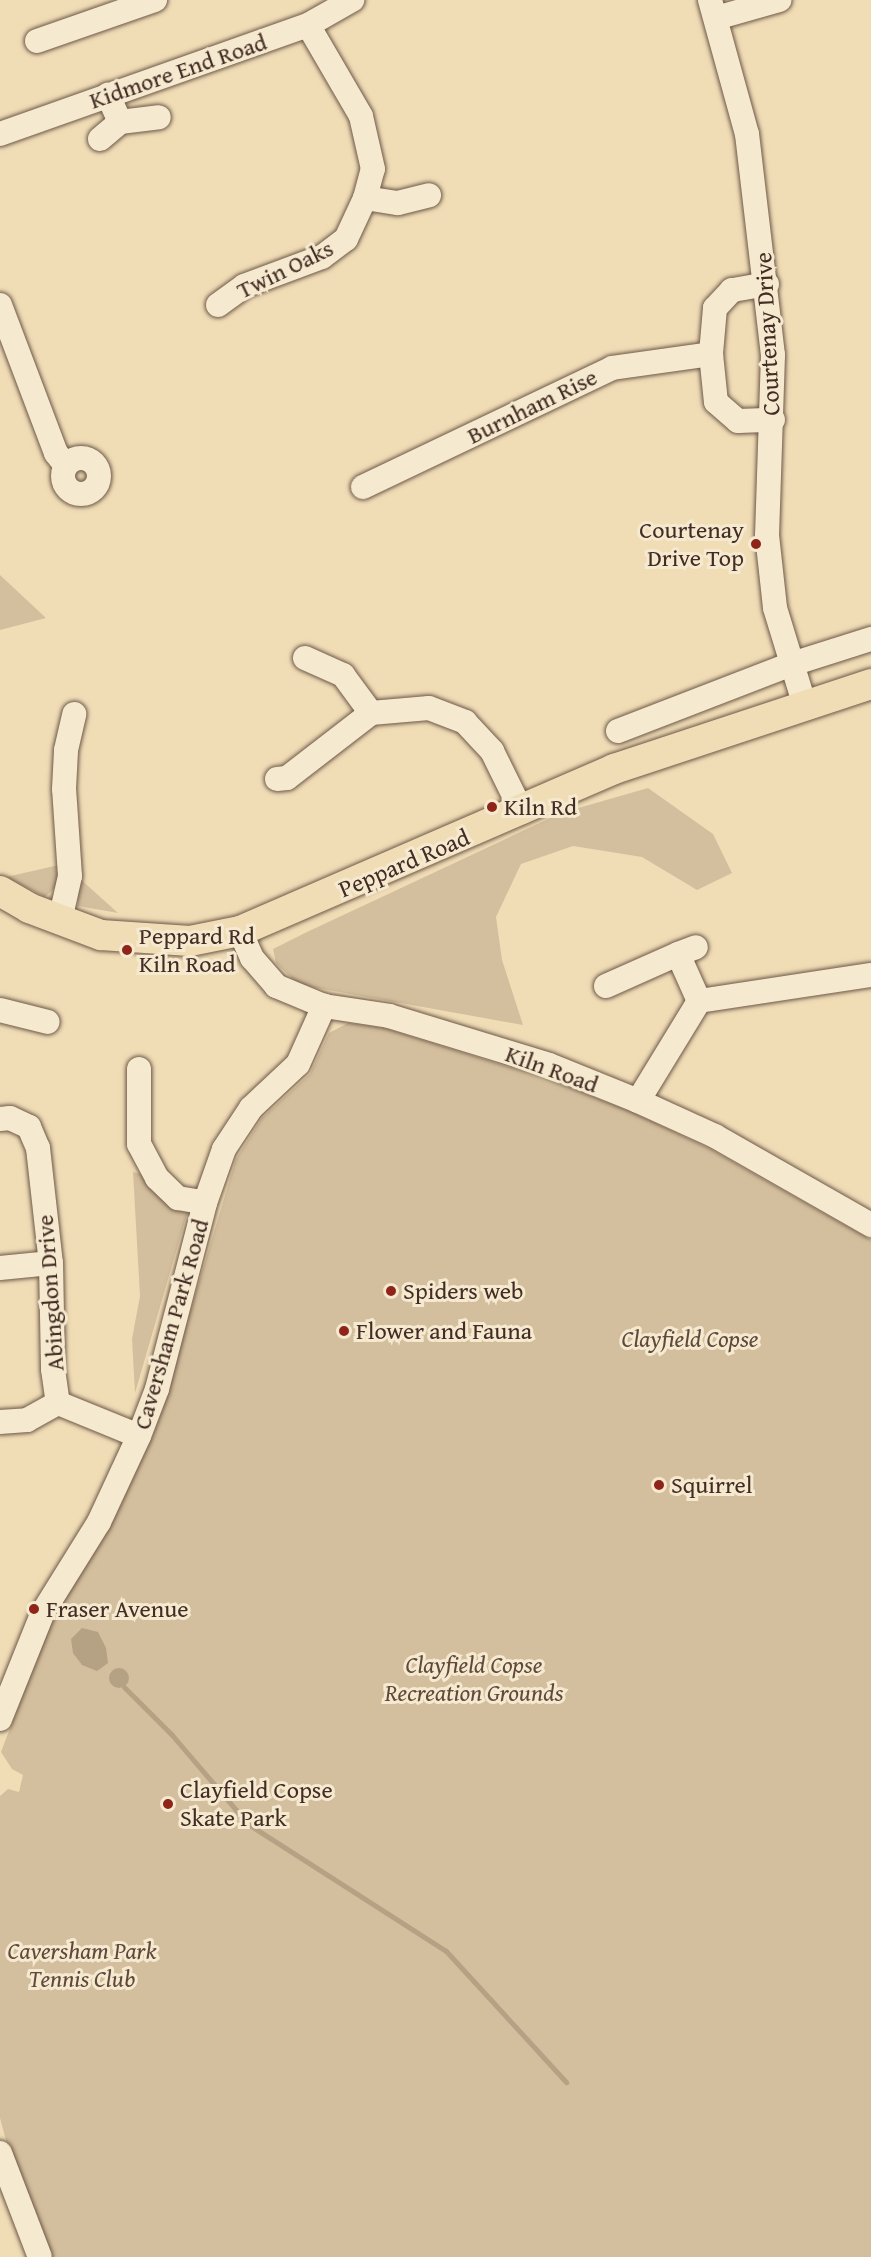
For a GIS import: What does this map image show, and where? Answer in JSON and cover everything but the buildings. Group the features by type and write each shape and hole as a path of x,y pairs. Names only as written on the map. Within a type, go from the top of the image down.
{"main road":[{"name":"Peppard Road","path":"0,891 60,920 101,935 142,940 190,941 240,931 522,812 614,769 871,684"}],"street":[{"path":"37,41 155,0"},
{"name":"Kidmore End Road","path":"0,134 308,25 352,0"},
{"path":"713,9 779,0"},
{"name":"Courtenay Drive","path":"713,9 747,134 767,284 773,355 767,536 775,608 805,706"},
{"name":"Twin Oaks","path":"218,305 244,286 322,257 346,239 365,198 373,169 361,116 308,25"},
{"path":"108,95 120,122"},
{"path":"100,139 120,122 159,117"},
{"path":"365,198 398,202 429,195"},
{"path":"767,284 732,290 715,308 711,354 716,402 738,421 772,420"},
{"path":"0,305 56,453 66,466"},
{"name":"Burnham Rise","path":"363,487 612,368 711,354"},
{"path":"618,731 792,664 871,639"},
{"path":"305,658 343,675 370,713"},
{"path":"277,779 286,778 370,713 429,708 465,722 492,751 522,812"},
{"path":"60,920 70,876 64,789 66,750 74,714"},
{"name":"Kiln Road","path":"240,931 252,958 276,986 324,1006 388,1016 549,1065 638,1101 715,1136 871,1225"},
{"path":"606,986 687,951 699,1001 638,1101"},
{"path":"699,1001 871,975"},
{"name":"Caversham Park Road","path":"0,1719 43,1612 99,1522 139,1436 157,1389 205,1203 238,1123 298,1064 324,1006"},
{"path":"2,1016 48,1022"},
{"path":"139,1069 139,1144 157,1178 178,1198 205,1203"},
{"name":"Abingdon Drive","path":"0,1119 9,1118 29,1127 38,1148 51,1263 52,1369 58,1403 139,1436"},
{"path":"0,1268 51,1263"},
{"path":"0,1422 27,1420 58,1403"},
{"path":"0,2153 40,2257"}],"green space":[{"path":"0,575 46,618 0,630"},
{"path":"648,788 713,834 732,873 697,890 642,857 573,846 521,864 496,917 502,960 523,1025 297,983 276,963 273,949 307,932 561,813"},
{"path":"59,865 60,883 45,897 6,877"},
{"path":"78,877 118,913 78,906"},
{"path":"348,1023 384,1028 544,1078 634,1113 710,1149 871,1240 871,2257 50,2257 15,2174 0,2118 0,1796 8,1789 19,1792 23,1775 12,1769 1,1752 49,1626 116,1514 153,1435 236,1159 262,1118 310,1074 329,1033"},
{"path":"133,1172 157,1178 191,1200 135,1393 132,1339 140,1296"}],"shaded area":[{"path":"82,1628 98,1632 106,1648 108,1663 97,1671 82,1665 73,1653 71,1639"},
{"path":"119,1668 126,1671 129,1678 126,1685 119,1688 112,1685 109,1678 112,1671"}],"waterway":[{"path":"124,1687 172,1735 248,1824 446,1951 566,2082"}],"place":[{"name":"Courtenay Drive Top","path":"756,544"},
{"name":"Kiln Rd","path":"492,807"},
{"name":"Peppard Rd Kiln Road","path":"127,950"},
{"name":"Spiders web","path":"391,1291"},
{"name":"Flower and Fauna","path":"344,1331"},
{"name":"Squirrel","path":"659,1485"},
{"name":"Fraser Avenue","path":"34,1609"},
{"name":"Clayfield Copse Skate Park","path":"168,1804"}],"park label":[{"name":"Clayfield Copse","path":"690,1339"},
{"name":"Clayfield Copse Recreation Grounds","path":"474,1679"},
{"name":"Caversham Park Tennis Club","path":"82,1965"}]}
